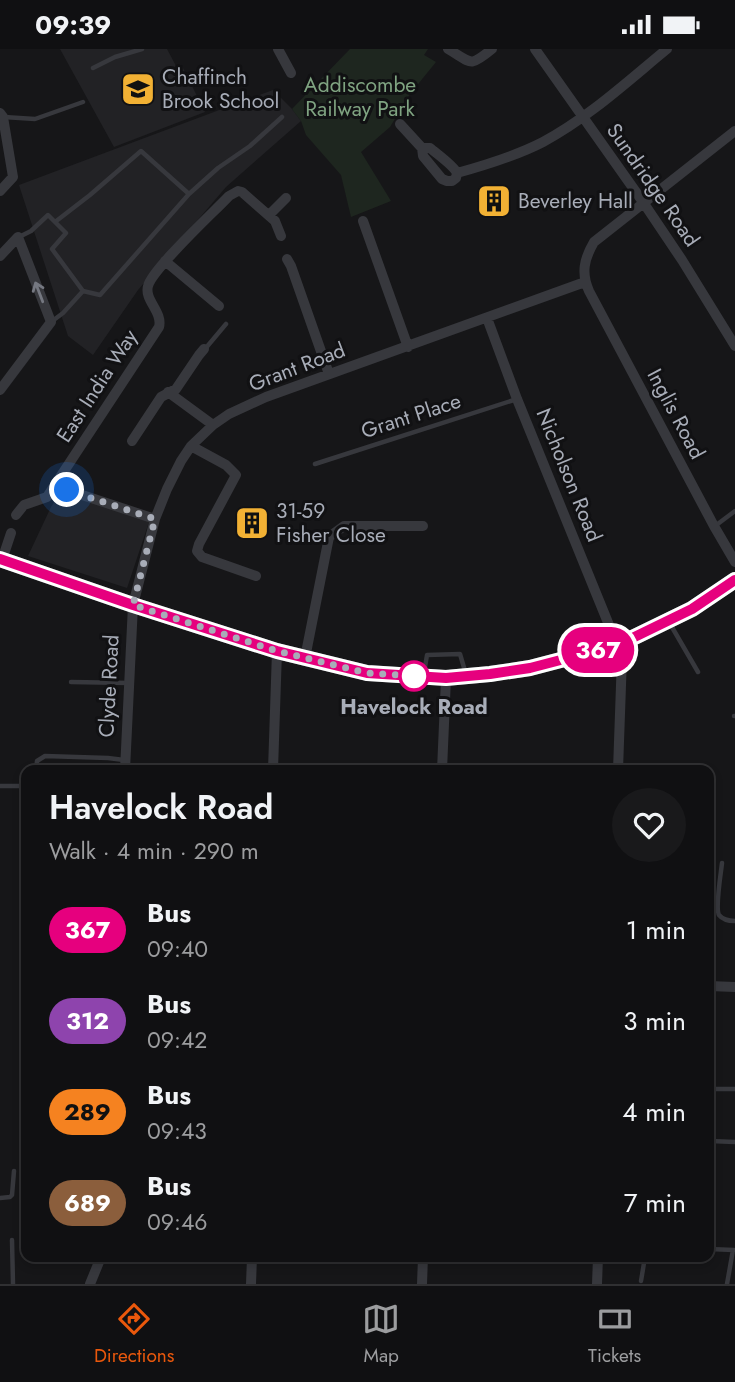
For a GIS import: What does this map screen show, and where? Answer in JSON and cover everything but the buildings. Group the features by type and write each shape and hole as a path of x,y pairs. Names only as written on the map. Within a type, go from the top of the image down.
{"main road":[{"path":"1,560 277,651 367,673 446,678 530,668 618,645 692,609 735,580"}],"street":[{"path":"278,49 291,73"},
{"path":"447,49 471,62 477,61 492,49"},
{"name":"Sundridge Road","path":"534,49 643,202 735,346"},
{"path":"457,173 521,152 544,141 582,117 667,49"},
{"path":"0,191 13,177 1,115"},
{"path":"400,124 422,148 423,156 435,170 447,181 456,177 455,168 430,148 422,148"},
{"path":"585,282 584,263 594,242 735,131"},
{"path":"435,170 445,162"},
{"name":"East India Way","path":"16,515 24,505 47,496 159,327 159,316 147,288 165,261 237,191 242,192 275,221 281,236"},
{"path":"269,215 286,198"},
{"path":"363,221 408,347"},
{"path":"0,256 18,237 51,322 0,390"},
{"path":"287,259 329,374"},
{"path":"165,261 219,306"},
{"name":"Grant Road","path":"133,605 155,519 176,470 191,446 213,425 229,414 266,397 585,282"},
{"name":"Inglis Road","path":"585,282 735,562"},
{"name":"Nicholson Road","path":"487,319 622,657 618,765"},
{"path":"132,441 161,397 176,389 205,349"},
{"path":"168,392 213,425"},
{"path":"191,446 226,465 236,475 197,551 202,557 256,576"},
{"path":"67,490 155,519"},
{"path":"305,658 329,537 344,526 423,526"},
{"path":"1,560 11,533"},
{"name":"Clyde Road","path":"125,765 133,605"},
{"path":"273,765 277,651"},
{"path":"442,765 446,678"},
{"path":"714,986 735,987"},
{"path":"90,1284 99,1262"},
{"path":"251,1284 252,1262"},
{"path":"422,1284 423,1262"},
{"path":"597,1284 598,1262"}],"lane":[{"path":"93,68 115,57 142,49"},
{"path":"1,115 35,119 83,102"},
{"path":"18,237 32,231 48,215 66,233 52,249 83,291 100,295 189,194 282,117"},
{"path":"55,222 141,151 189,194"},
{"path":"51,322 83,291"},
{"path":"205,349 226,324"},
{"name":"Grant Place","path":"315,464 517,399"},
{"path":"714,526 735,511"},
{"path":"669,621 698,672"},
{"path":"424,677 427,655 460,654 467,677"},
{"path":"71,682 129,683"},
{"path":"37,765 37,761 45,756 108,758 125,765"},
{"path":"0,786 21,786"},
{"path":"722,863 718,910 723,918 735,921"},
{"path":"714,1089 735,1089"},
{"path":"714,1141 735,1142"},
{"path":"0,1198 12,1195 14,1171"},
{"path":"12,1240 13,1284"},
{"path":"714,1249 734,1250 727,1284"},
{"path":"641,1282 644,1262"}],"shaded area":[{"name":"Chaffinch Brook School","path":"60,49 167,49 176,66 181,64 205,112 114,147"},
{"path":"273,90 301,121 226,187 138,290 93,355 68,336 19,185"},
{"path":"62,490 150,519 127,588 28,556"}],"green space":[{"name":"Addiscombe Railway Park","path":"350,49 428,49 424,55 436,62 410,94 390,127 361,152 391,201 351,217 341,175 306,135 301,121 292,109"}],"bus line":[{"name":"367","path":"0,559 277,651 367,673 446,678 530,668 618,645 692,609 735,580"}],"place":[{"name":"Chaffinch Brook School","path":"138,89"},
{"name":"Beverley Hall","path":"494,201"},
{"name":"31-59 Fisher Close","path":"252,523"},
{"name":"Havelock Road","path":"414,676"}],"route":[{"path":"67,490 155,519 133,605 277,651 367,673 414,676"}]}
